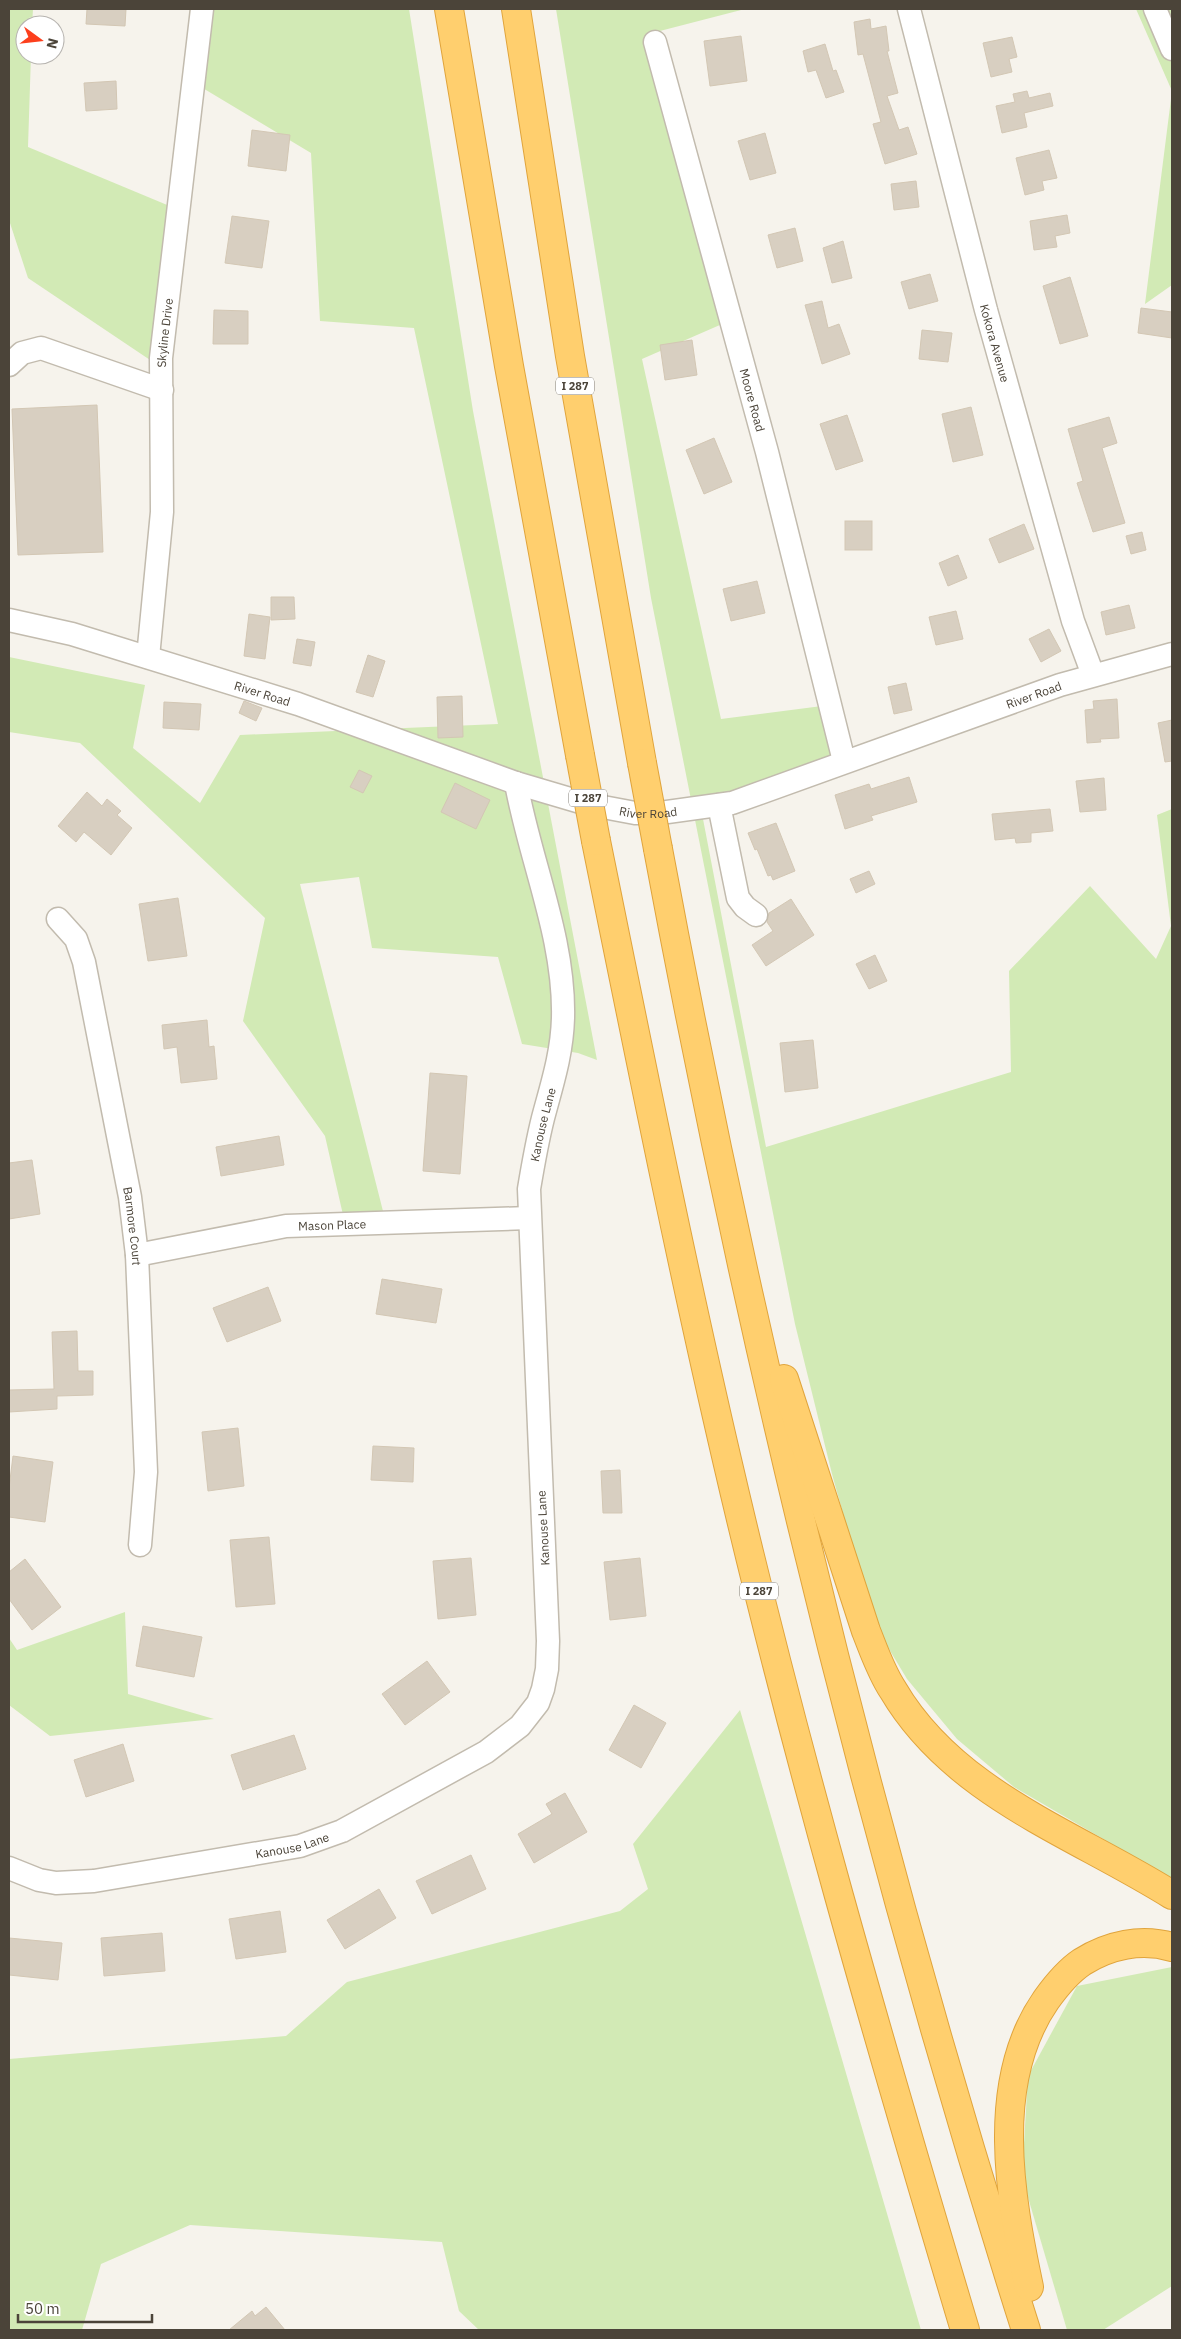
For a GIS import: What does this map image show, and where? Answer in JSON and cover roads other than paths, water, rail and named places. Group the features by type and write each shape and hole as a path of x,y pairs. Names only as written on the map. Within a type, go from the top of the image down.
{"highway":[{"name":"I 287","path":"449,9 510,375 580,755 671,1209 759,1590 853,1947 965,2330"},
{"name":"I 287","path":"516,9 570,356 642,763 727,1197 784,1449 875,1817 948,2075 1029,2319"},
{"path":"727,1197 846,1575 879,1665 892,1690 925,1734 942,1752 982,1785 1172,1895"},
{"path":"1029,2319 1015,2217 1010,2160 1014,2077 1024,2044 1033,2021 1056,1986 1073,1968 1093,1955 1129,1943 1149,1942 1172,1947"}],"street":[{"name":"Skyline Drive","path":"148,658 162,512 161,358 169,276 202,9"},
{"name":"Kokora Avenue","path":"909,9 986,310 1073,622 1093,675"},
{"path":"1155,9 1172,48"},
{"name":"Moore Road","path":"655,42 767,452 844,761"},
{"path":"9,365 22,353 41,348 162,390"},
{"name":"River Road","path":"9,620 72,634 298,704 516,783 587,804 635,812 660,813 732,804 844,761 1093,675 1172,654"},
{"name":"Kanouse Lane","path":"9,1868 39,1880 78,1882 300,1846 342,1831 486,1752 504,1740 530,1714 538,1703 547,1669 548,1641 529,1189 533,1161 556,1076 562,1040 563,1016 561,979 546,903 524,824 516,783"},
{"path":"719,805 738,898 745,908 756,915"},
{"name":"Barmore Court","path":"58,919 76,939 84,962 130,1197 137,1255 146,1472 140,1545"},
{"name":"Mason Place","path":"137,1255 286,1226 529,1218"}]}
